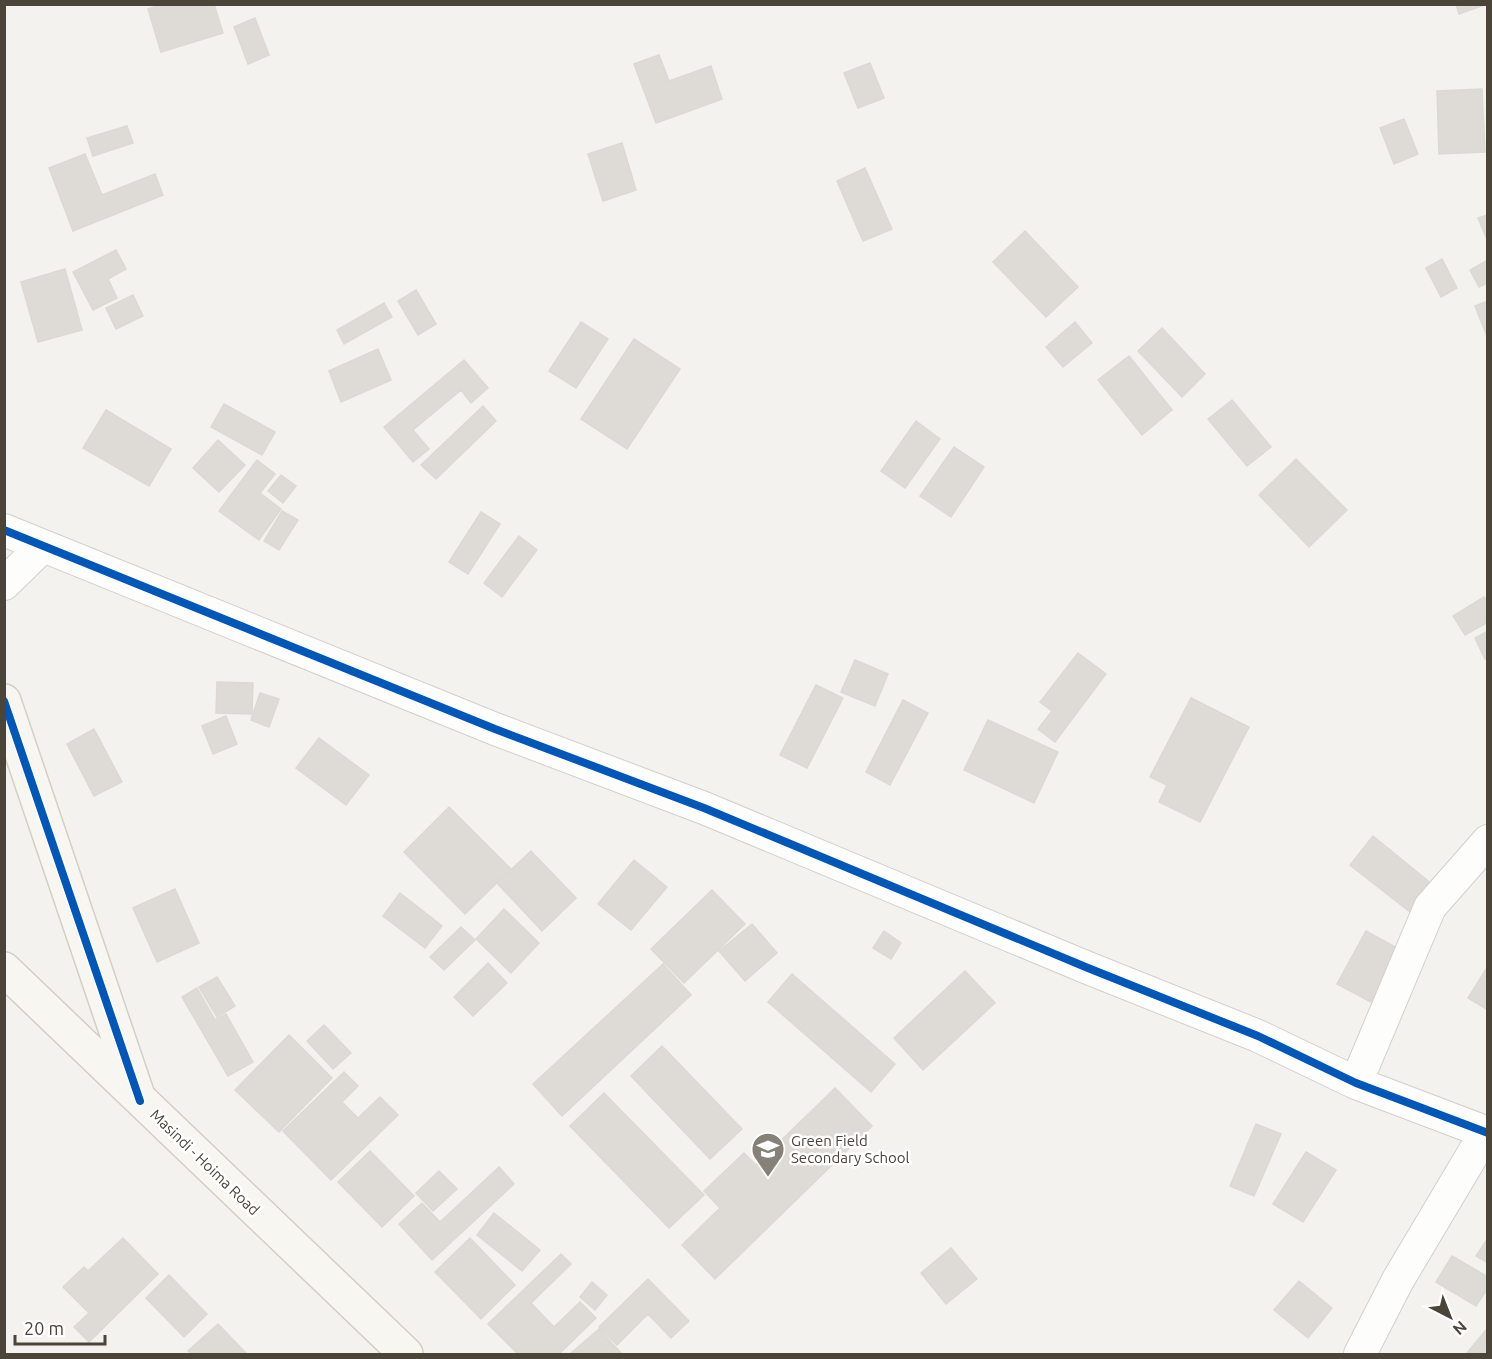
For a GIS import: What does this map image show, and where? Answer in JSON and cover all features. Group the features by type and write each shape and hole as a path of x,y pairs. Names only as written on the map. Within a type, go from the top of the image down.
{"main road":[{"path":"4,701 140,1101"},
{"name":"Masindi - Hoima Road","path":"4,969 406,1354"}],"street":[{"path":"4,530 495,729 704,808 1077,964 1258,1036 1356,1083 1487,1133 1398,1280 1360,1354"},
{"path":"4,584 43,546"},
{"path":"1356,1083 1430,907 1488,841"}],"building":[{"path":"163,4 214,4 223,33 161,52 148,9"},
{"path":"1456,4 1487,4 1459,14"},
{"path":"255,18 269,55 248,64 234,27"},
{"path":"659,55 669,81 711,66 722,99 656,123 634,64"},
{"path":"870,63 884,98 858,108 844,73"},
{"path":"1482,89 1485,152 1439,154 1437,91"},
{"path":"1404,119 1418,154 1394,164 1380,128"},
{"path":"127,126 133,143 93,156 87,138"},
{"path":"622,143 636,190 603,201 588,154"},
{"path":"85,154 102,195 155,174 163,195 73,231 49,168"},
{"path":"865,168 892,229 863,241 837,181"},
{"path":"1488,215 1488,242 1478,218"},
{"path":"1025,231 1078,287 1046,317 993,262"},
{"path":"116,250 126,269 108,279 117,298 93,310 73,272"},
{"path":"1442,259 1457,288 1441,297 1426,268"},
{"path":"1488,260 1488,283 1479,287 1470,270"},
{"path":"65,269 82,330 38,342 21,282"},
{"path":"416,290 436,324 418,335 398,301"},
{"path":"133,295 143,316 116,329 106,308"},
{"path":"1488,301 1488,339 1475,306"},
{"path":"384,303 392,317 344,344 337,330"},
{"path":"581,322 608,339 576,388 549,371"},
{"path":"1075,322 1092,343 1063,367 1046,347"},
{"path":"1162,328 1205,374 1182,397 1138,351"},
{"path":"634,339 680,369 627,449 581,419"},
{"path":"378,349 391,380 341,402 329,371"},
{"path":"1129,356 1172,410 1142,435 1098,380"},
{"path":"464,360 488,388 471,403 461,390 413,430 429,449 413,462 384,427"},
{"path":"1232,400 1271,447 1247,466 1208,419"},
{"path":"224,404 275,432 262,455 211,427"},
{"path":"483,406 496,421 436,479 421,465"},
{"path":"106,410 171,449 149,486 83,448"},
{"path":"916,421 940,439 905,488 881,471"},
{"path":"218,440 245,465 219,492 193,468"},
{"path":"954,447 984,467 951,517 920,496"},
{"path":"1296,459 1347,510 1309,547 1259,495"},
{"path":"257,460 275,474 260,493 281,509 259,540 219,511"},
{"path":"281,475 296,486 283,503 268,491"},
{"path":"282,511 298,520 279,550 264,541"},
{"path":"481,512 500,524 468,574 449,562"},
{"path":"519,536 537,550 502,597 484,583"},
{"path":"1484,597 1488,603 1488,622 1465,635 1453,616"},
{"path":"1488,631 1488,658 1485,659 1475,638"},
{"path":"1078,653 1106,674 1055,742 1038,729 1052,711 1040,702"},
{"path":"855,660 888,674 875,706 841,692"},
{"path":"217,682 253,683 252,714 216,713"},
{"path":"816,685 843,698 807,768 780,755"},
{"path":"260,693 279,699 269,727 251,720"},
{"path":"1191,698 1249,727 1200,822 1159,802 1167,785 1150,777"},
{"path":"903,700 928,713 890,785 866,772"},
{"path":"226,716 237,744 213,754 202,726"},
{"path":"988,720 1058,752 1034,803 964,770"},
{"path":"94,729 122,782 94,796 67,744"},
{"path":"319,738 369,775 346,805 296,768"},
{"path":"449,807 511,869 465,914 404,852"},
{"path":"1373,836 1432,884 1410,912 1350,865"},
{"path":"531,851 576,898 542,931 497,883"},
{"path":"634,860 667,887 631,930 598,904"},
{"path":"175,889 199,943 157,962 133,908"},
{"path":"712,890 745,924 684,983 651,949"},
{"path":"400,893 442,926 425,948 383,916"},
{"path":"504,909 539,943 511,973 476,939"},
{"path":"752,924 777,953 745,981 719,951"},
{"path":"461,927 475,940 444,970 430,957"},
{"path":"884,931 901,943 891,959 873,948"},
{"path":"1366,931 1399,949 1371,1002 1337,984"},
{"path":"488,963 507,983 473,1016 454,997"},
{"path":"663,964 691,995 562,1116 533,1084"},
{"path":"1488,966 1488,1010 1468,998"},
{"path":"965,971 995,1003 923,1070 894,1038"},
{"path":"792,974 895,1064 871,1092 768,1002"},
{"path":"217,977 235,1006 217,1017 199,987"},
{"path":"197,988 215,1020 226,1014 253,1062 228,1076 182,997"},
{"path":"324,1025 351,1053 333,1069 307,1041"},
{"path":"289,1035 332,1078 279,1132 235,1090"},
{"path":"662,1046 742,1129 710,1159 631,1076"},
{"path":"344,1072 358,1086 342,1102 358,1118 380,1097 398,1115 331,1180 283,1131"},
{"name":"Green Field Secondary School","path":"835,1088 872,1126 715,1279 682,1245 720,1208 704,1191 744,1153 756,1165"},
{"path":"604,1093 704,1195 669,1228 570,1126"},
{"path":"1256,1124 1281,1134 1254,1196 1230,1186"},
{"path":"370,1151 414,1196 382,1227 338,1182"},
{"path":"1306,1152 1336,1170 1303,1222 1273,1204"},
{"path":"499,1167 514,1184 432,1260 399,1224 422,1203 440,1222"},
{"path":"439,1171 457,1189 433,1211 416,1193"},
{"path":"494,1213 540,1250 522,1271 477,1235"},
{"path":"123,1238 158,1274 89,1342 74,1327 89,1313 63,1287 84,1267 88,1271"},
{"path":"470,1238 515,1285 481,1319 435,1272"},
{"path":"1488,1238 1488,1263 1476,1256"},
{"path":"951,1248 977,1279 946,1304 921,1273"},
{"path":"561,1254 571,1264 531,1303 554,1327 580,1302 596,1318 559,1354 518,1354 488,1324"},
{"path":"1452,1256 1488,1277 1488,1288 1476,1306 1436,1282"},
{"path":"169,1275 207,1314 184,1337 146,1298"},
{"path":"648,1279 689,1321 671,1338 648,1314 617,1345 599,1327"},
{"path":"1299,1281 1332,1308 1308,1338 1274,1310"},
{"path":"592,1282 607,1295 595,1310 580,1297"},
{"path":"218,1324 247,1354 192,1354 188,1351"},
{"path":"599,1329 622,1354 570,1354"},
{"path":"1487,1329 1488,1354 1466,1354"}],"cycle path":[{"path":"4,530 495,729 704,808 1088,968 1258,1036 1356,1083 1488,1133"},
{"path":"4,701 140,1101"}],"place":[{"name":"Green Field Secondary School","path":"768,1178"}]}
